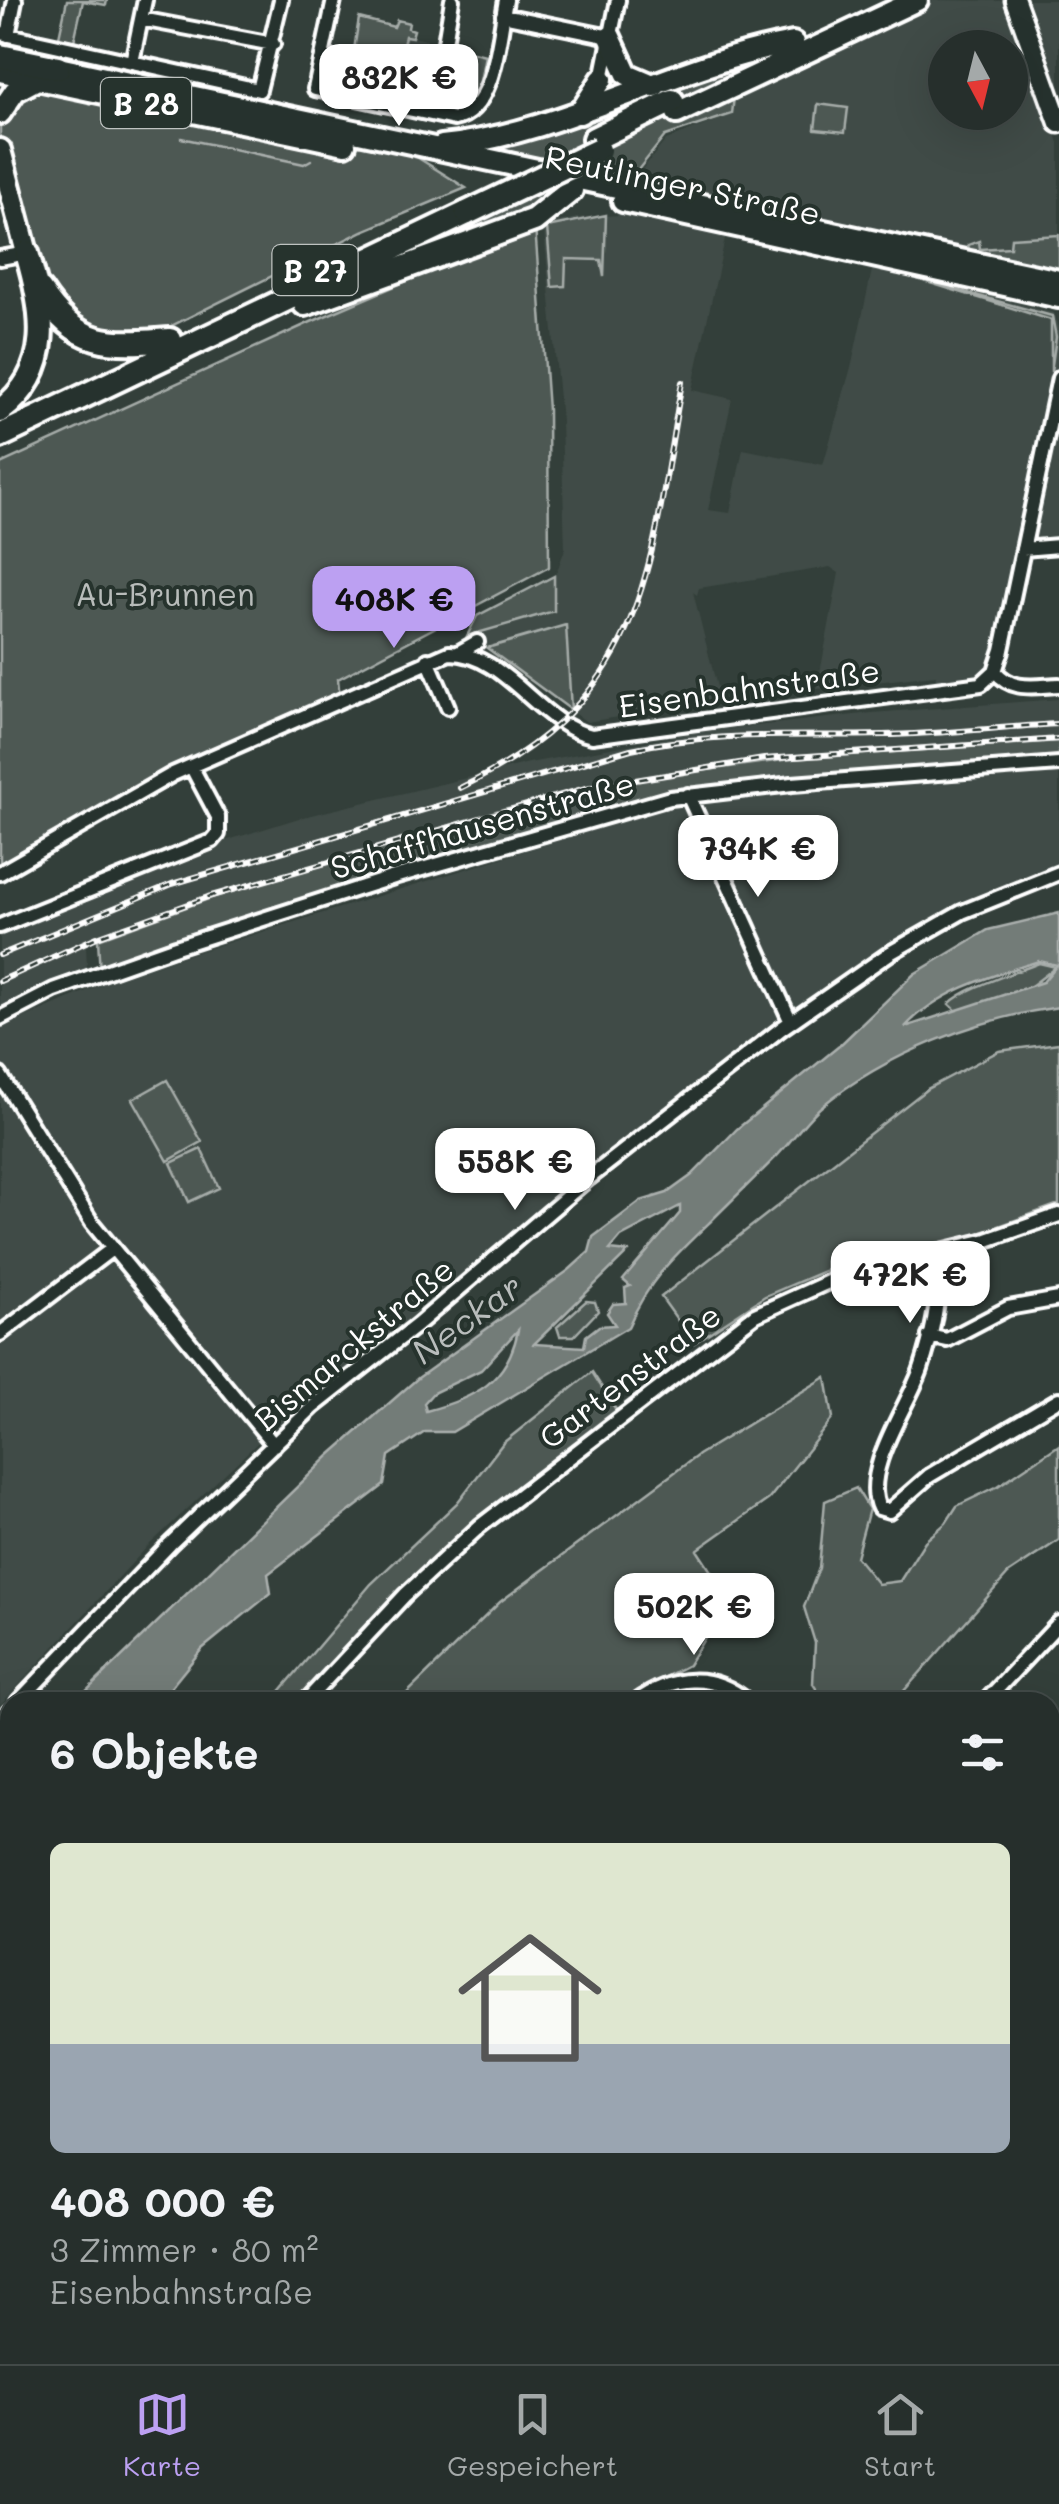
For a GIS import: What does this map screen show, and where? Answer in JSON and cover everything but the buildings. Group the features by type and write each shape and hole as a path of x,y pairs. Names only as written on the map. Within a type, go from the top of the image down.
{"highway":[{"name":"B 28","path":"3,41 58,68"},
{"name":"B 27","path":"0,436 240,322 596,144 668,100"},
{"path":"240,322 259,323 517,227 549,211 571,190"},
{"name":"B 27","path":"0,421 464,208"},
{"path":"0,411 28,384 38,362 42,330 36,282 27,253"},
{"path":"36,282 54,311 91,338 126,343 170,340"}],"main road":[{"name":"B 27","path":"668,100 883,0"},
{"name":"B 27","path":"668,100 917,0"},
{"path":"1014,0 1059,123"},
{"path":"610,37 626,74 668,100"},
{"path":"0,113 12,94 34,78 58,68"},
{"name":"Reutlinger Straße","path":"58,68 261,120 1059,297"},
{"name":"Reutlinger Straße","path":"0,71 424,148 1059,280"},
{"path":"579,114 602,79"},
{"path":"424,148 506,138 579,114 668,100"},
{"path":"0,150 27,253"}],"street":[{"path":"15,0 3,41 132,62 259,90"},
{"path":"132,62 145,0"},
{"path":"261,120 259,90 282,0"},
{"path":"334,0 314,89 461,118 476,108 485,92 506,0"},
{"path":"602,79 618,0"},
{"path":"322,56 431,78 442,61 447,1"},
{"path":"503,15 610,37"},
{"path":"141,18 273,44"},
{"path":"0,258 27,253"},
{"path":"1059,378 995,671 1004,682 1019,688 1059,685"},
{"path":"1023,549 1059,546"},
{"path":"0,873 191,766 428,660 458,653 478,642"},
{"name":"Eisenbahnstraße","path":"458,653 479,661 576,730 592,736 863,697 972,688 995,671"},
{"path":"428,660 448,707"},
{"name":"Schaffhausenstraße","path":"0,1018 54,990 176,947 513,842 688,795 1059,764"},
{"path":"0,926 212,841 218,834 218,817 191,766"},
{"path":"688,795 791,1022"},
{"name":"Bismarckstraße","path":"28,1692 158,1556 313,1408 417,1326 589,1178 791,1022 890,953 962,912 1059,873"},
{"path":"0,1075 77,1202 274,1445"},
{"name":"Gartenstraße","path":"314,1692 405,1595 469,1535 766,1308 820,1283 938,1253 1059,1215"},
{"path":"0,1334 112,1249"},
{"path":"938,1253 939,1284 918,1378 885,1449 876,1499 882,1510 897,1508 929,1476 1059,1399"},
{"path":"929,1336 947,1340 1008,1308 1059,1298"},
{"path":"995,1692 1059,1623"},
{"path":"652,1692 665,1684 689,1679 716,1683 731,1692"}],"shaded area":[{"path":"933,0 1008,1 1018,30 928,30 928,130 1028,130 1028,57 1059,143 1059,273 636,177 666,140 734,114 734,95 880,25 901,20 901,15"},
{"path":"1029,0 1059,0 1059,94 1043,48"},
{"path":"365,28 427,40 425,50 438,53 434,71 359,56"},
{"path":"634,214 726,234 692,390 732,399 708,510 730,513 743,449 823,465 852,364 872,270 890,270 1054,313 1059,327 1059,546 1016,550 990,662 982,671 963,682 935,683 936,675 817,689 839,573 830,567 699,588 697,595 693,592 720,699 704,703 587,722 468,636 477,616 556,574 565,549 561,421 546,225 576,218"},
{"path":"1059,699 1059,741 791,759 661,776 512,808 211,898 98,939 86,946 87,967 0,1008 0,927 148,865 299,818 529,763 693,733 872,713"},
{"path":"1059,771 1059,862 959,902 909,932 674,1102 268,1433 148,1546 12,1692 0,1692 0,1028 105,983 181,957 670,806 749,793"},
{"path":"1059,913 1059,1007 965,1029 904,1055 847,1087 816,1112 674,1257 645,1295 628,1327 452,1432 425,1432 389,1456 384,1485 268,1574 271,1593 202,1649 167,1692 85,1692 329,1456 418,1378 569,1270 589,1252 593,1237 641,1201 667,1193 692,1175 737,1129 839,1046 914,974 988,930","holes":["1039,961 1057,965 1043,982 905,1027 934,1003 985,979","680,1206 680,1213 623,1280 630,1286 625,1288 626,1303 613,1304 607,1313 615,1325 599,1326 586,1336 584,1347 534,1344 628,1252 610,1250 621,1237","518,1330 506,1363 487,1385 460,1400 426,1411 424,1403 433,1393 481,1370"]}],"green space":[{"path":"67,0 107,0 106,5 83,1 74,41 59,37"},
{"path":"359,18 394,27 397,20 409,23 408,28 414,30 412,37 405,36 399,64 359,56 360,51 354,50"},
{"path":"610,37 637,81 739,54 732,114 665,136 630,180 575,171 480,142 534,131 597,89"},
{"path":"473,52 485,55 477,97 461,107"},
{"path":"34,78 415,156 466,188 363,231 167,328 102,342 55,311 0,150 0,113"},
{"path":"818,104 848,108 845,132 815,129"},
{"path":"536,189 553,192 552,201 293,305"},
{"path":"606,215 604,277 601,260 566,259 565,286 552,287 547,227"},
{"name":"Au-Brunnen","path":"535,226 548,410 549,567 338,679 340,698 173,774 0,873 0,464 311,322"},
{"path":"1059,235 1059,268 1055,269 969,250 968,245 979,241 980,249 1010,247 1011,238"},
{"path":"917,279 1052,316 1056,337 1051,372 1051,320"},
{"path":"554,576 554,611 467,636 477,616"},
{"path":"566,625 571,710 487,648"},
{"path":"1059,741 1059,764 670,798 100,973 98,939 211,898 503,809 661,776 791,759"},
{"path":"1039,963 1056,967 1027,989 957,1011 949,1004 978,986"},
{"path":"1059,1043 1059,1204 966,1238 836,1266 765,1296 694,1343 661,1297 927,1089 999,1051"},
{"path":"167,1080 202,1142 168,1161 133,1099"},
{"path":"201,1149 219,1188 189,1202 171,1163"},
{"path":"586,1301 595,1302 598,1311 574,1336 560,1336 557,1327"},
{"path":"592,1372 620,1416 480,1526 315,1692 279,1692 371,1584 457,1503 503,1443"},
{"path":"826,1377 833,1418 769,1499 697,1550 718,1582 701,1595 715,1621 688,1665 636,1692 408,1692 500,1602 698,1455"},
{"path":"1059,1445 1059,1540 1008,1574 903,1692 818,1692 813,1684 815,1643 804,1607 819,1568 825,1501 856,1488 869,1509 856,1557 878,1584 900,1581 925,1541 946,1523 957,1506 998,1486"}],"waterway":[{"path":"181,138 304,164 311,160"}],"railway":[{"path":"460,788 523,752 570,712 605,669 630,621 647,568 682,382"},
{"path":"0,955 172,884 631,749 725,737 905,734 1059,724"},
{"path":"0,981 97,937 208,897 586,788 764,759 1059,739"}],"water label":[{"name":"Neckar","path":"466,1318"}]}
